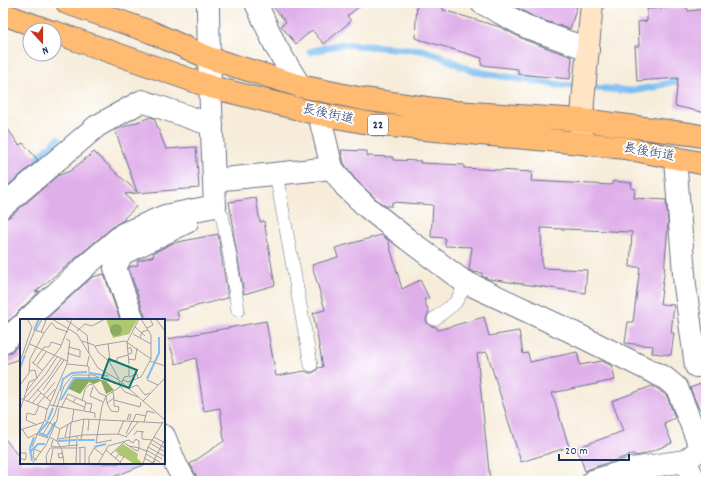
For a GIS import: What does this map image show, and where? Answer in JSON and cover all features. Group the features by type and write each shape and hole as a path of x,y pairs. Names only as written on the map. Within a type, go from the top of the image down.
{"main road":[{"name":"長後街道","path":"67,3 151,32 209,58 300,86 363,99 455,112 582,111 706,137"},
{"path":"3,14 26,22"},
{"name":"長後街道","path":"62,35 211,87 319,114 380,125 625,148 706,164"}],"street":[{"path":"208,3 215,206"},
{"path":"482,3 528,28 588,48"},
{"path":"581,143 582,111 592,3"},
{"path":"257,4 276,47 300,86"},
{"path":"3,206 97,126 142,101 212,125"},
{"path":"319,114 332,168 345,186 368,208 407,239 467,282 665,378 677,388 697,453 695,481"},
{"path":"675,158 685,286 696,366"},
{"path":"214,180 332,168"},
{"path":"28,319 123,234 165,216 215,206"},
{"path":"133,319 115,268 122,254 215,206"},
{"path":"3,342 20,327"},
{"path":"165,438 176,465 185,481"},
{"path":"593,481 632,469 697,453"}],"lane":[{"path":"276,174 311,365"},
{"path":"215,206 222,216 238,310"},
{"path":"434,319 455,304 467,282"}],"building":[{"path":"270,3 364,3 347,16 351,21 324,44 312,30 296,44 281,26 286,22"},
{"path":"417,3 443,3 443,10 500,27 525,40 572,57 570,79 518,74 518,69 481,65 482,58 415,38"},
{"path":"578,3 570,29 534,17 511,4"},
{"path":"687,7 688,11 706,9 706,113 675,106 678,78 637,81 635,46 639,46 638,22 647,21 647,9"},
{"path":"151,117 154,118 166,149 196,147 199,188 125,194 136,207 124,218 125,219 115,225 35,292 40,291 16,315 3,325 3,218 11,216 57,176 70,171 94,152 137,192 115,130"},
{"path":"3,122 19,145 23,143 38,160 3,190"},
{"path":"341,150 367,151 367,156 393,157 393,160 464,165 464,168 532,172 531,181 612,185 613,181 632,183 631,188 635,189 634,198 666,200 668,223 660,304 674,305 671,333 674,333 671,355 652,353 653,346 625,343 628,322 633,322 640,267 630,267 632,232 541,228 542,268 587,270 585,293 489,279 482,276 482,273 469,270 472,247 445,246 445,238 431,237 433,205 392,202 392,206 385,206 354,178 344,163"},
{"path":"256,198 260,222 264,221 275,285 244,294 229,202"},
{"path":"218,234 228,298 177,311 179,320 145,319 129,267 138,265 137,261 154,256 153,253 173,243"},
{"path":"381,235 388,240 402,289 420,280 429,298 424,300 429,312 426,320 428,324 436,327 438,330 484,317 489,336 519,331 523,354 528,353 530,362 577,352 580,365 602,361 612,366 615,380 552,393 569,447 521,462 487,352 477,354 490,481 198,481 190,464 224,441 220,408 204,411 196,358 176,364 168,339 266,321 276,376 305,371 312,373 318,368 323,367 313,313 325,310 312,265 338,257 335,248"},
{"path":"104,274 120,319 46,319 92,277"},
{"path":"20,344 20,358 3,365 3,354 11,352"},
{"path":"706,382 706,406 699,409 690,388"},
{"path":"652,386 667,396 675,418 664,423 672,443 642,455 635,456 634,454 585,471 577,448 623,431 612,401"},
{"path":"3,436 20,459 20,464 146,464 103,481 3,481"}],"waterway":[{"path":"310,52 341,44 421,50 438,55 470,70 489,74 560,85 632,91 654,87 686,78"},
{"path":"3,191 58,139"}]}
